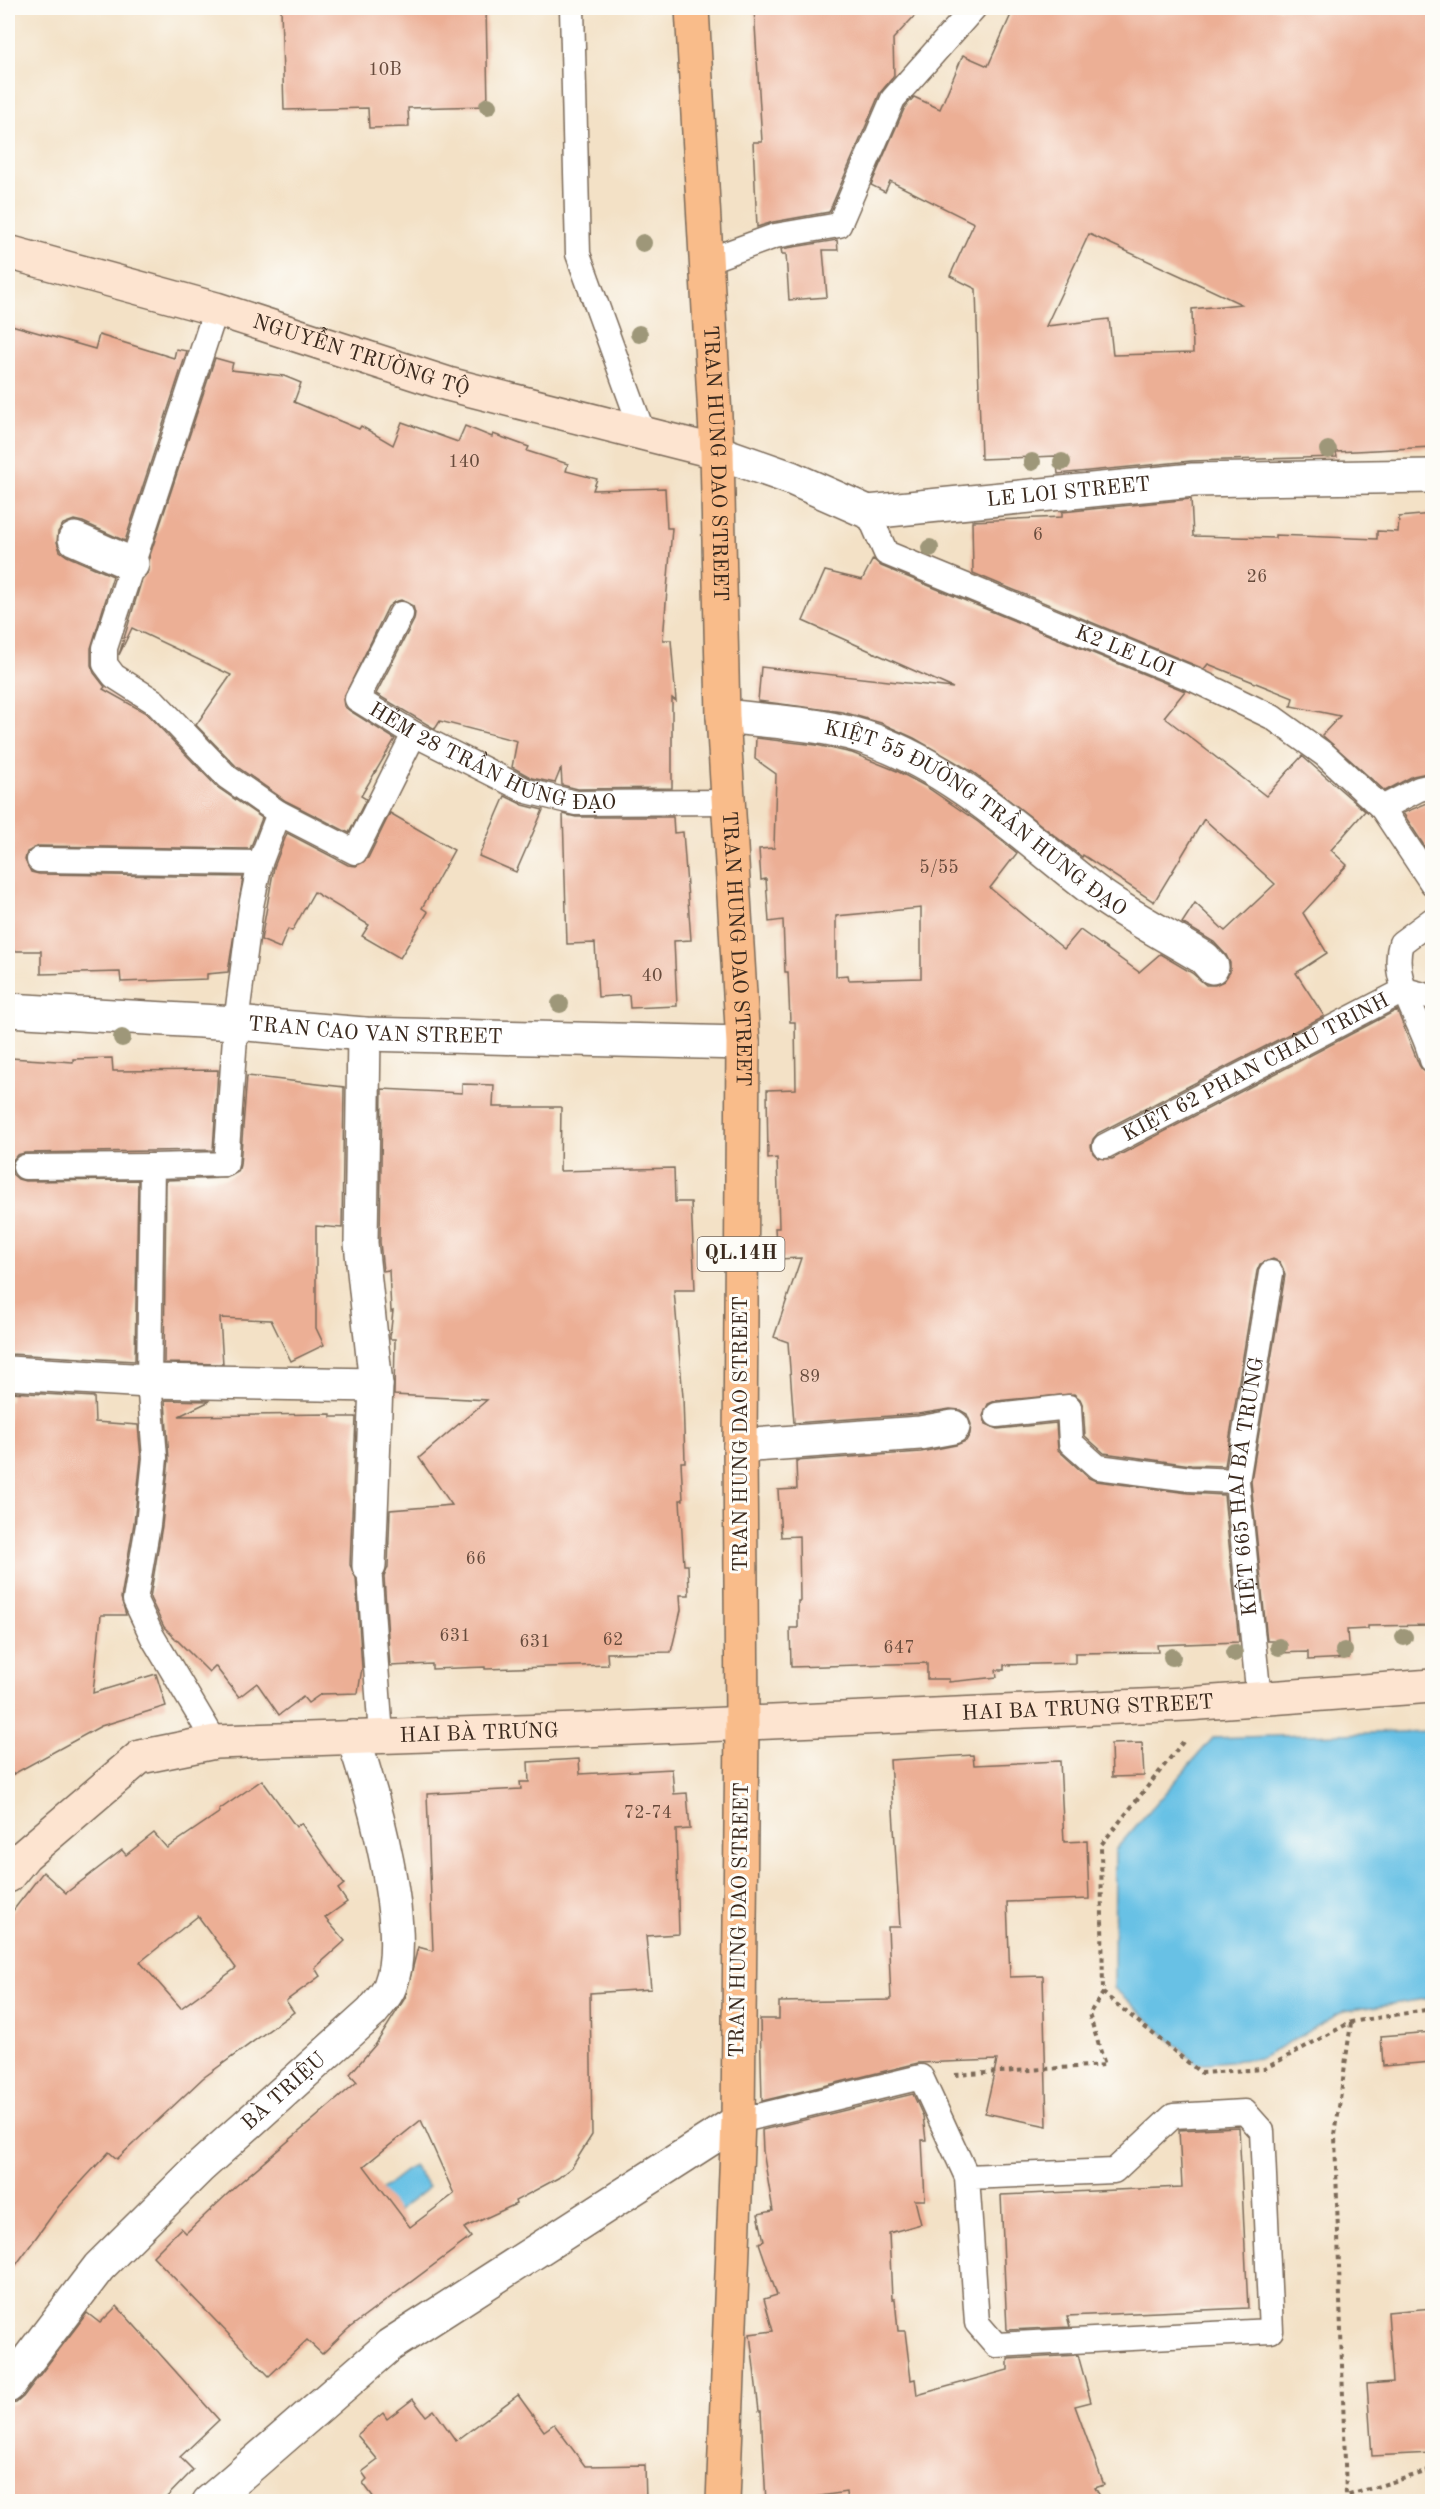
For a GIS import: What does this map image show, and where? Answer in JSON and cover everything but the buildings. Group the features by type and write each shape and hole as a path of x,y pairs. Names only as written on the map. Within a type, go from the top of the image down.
{"main road":[{"name":"TRAN HUNG DAO STREET","path":"692,8 717,452 723,716 743,1042 740,1446 742,1723 738,2121 723,2502"}],"street":[{"name":"NGUYỄN TRƯỜNG TỘ","path":"8,252 216,309 448,384 717,452"},
{"name":"LE LOI STREET","path":"717,452 791,478 868,512 1193,480 1432,476"},
{"path":"75,539 132,564"},
{"name":"KIỆT 55 ĐƯỜNG TRẦN HƯNG ĐẠO","path":"723,716 818,727 873,740 912,757 976,796 1095,891 1204,958 1212,967"},
{"name":"TRAN CAO VAN STREET","path":"8,1010 236,1023 364,1034 743,1042"},
{"path":"364,1034 361,1243 376,1384 369,1566"},
{"path":"8,1373 149,1381 376,1384"},
{"path":"740,1446 920,1433 953,1427"},
{"name":"HAI BA TRUNG STREET","path":"742,1723 1258,1699 1432,1686"},
{"name":"HAI BÀ TRƯNG","path":"215,1742 742,1723"},
{"name":"BÀ TRIỆU","path":"8,2386 99,2267 199,2168 372,2013 391,1986 398,1943 388,1871 370,1785 367,1737"},
{"path":"8,1876 25,1855 140,1757 215,1742"},
{"path":"209,2502 390,2344 738,2121"}],"lane":[{"path":"572,8 578,254 643,433"},
{"path":"706,261 775,237 839,225 893,99 974,8"},
{"path":"216,309 105,648 105,664 114,676 155,702 227,777 279,813 356,852 414,734"},
{"name":"K2 LE LOI","path":"868,512 886,554 1195,680 1272,717 1325,755 1382,808 1432,882"},
{"name":"HẺM 28 TRẦN HƯNG ĐẠO","path":"401,614 357,699 414,734 527,791 576,803 729,802"},
{"path":"1382,808 1419,789 1432,786"},
{"path":"25,1167 226,1164 236,1023 251,906 260,863 279,813"},
{"path":"39,860 106,859 260,863"},
{"path":"1405,990 1398,964 1401,943 1432,920"},
{"name":"KIỆT 62 PHAN CHÂU TRINH","path":"1106,1146 1405,990 1432,997"},
{"name":"KIỆT 62 PHAN CHÂU TRINH","path":"1405,990 1429,1046 1432,1060"},
{"path":"152,1166 149,1381 155,1458 148,1525 135,1600 152,1636 215,1742"},
{"name":"KIỆT 665 HAI BÀ TRƯNG","path":"1258,1699 1237,1481 1271,1273"},
{"path":"997,1415 1069,1407 1071,1443 1098,1467 1190,1479 1237,1481"},
{"path":"367,1737 369,1566"},
{"path":"738,2121 921,2077 967,2177 977,2323 996,2344 1271,2331 1262,2131 1245,2112 1173,2116 1114,2171 967,2177"}],"path":[{"path":"921,2077 1105,2065 1089,2014 1103,1993 1101,1845 1188,1736"},
{"path":"1103,1993 1201,2073 1263,2069 1351,2022 1432,2009"},
{"path":"1351,2022 1335,2136 1346,2496 1432,2470"}],"water":[{"path":"1432,1731 1432,1998 1344,2011 1261,2058 1197,2064 1114,1988 1115,1850 1213,1738"},
{"path":"413,2165 429,2187 385,2221 368,2200"}]}
